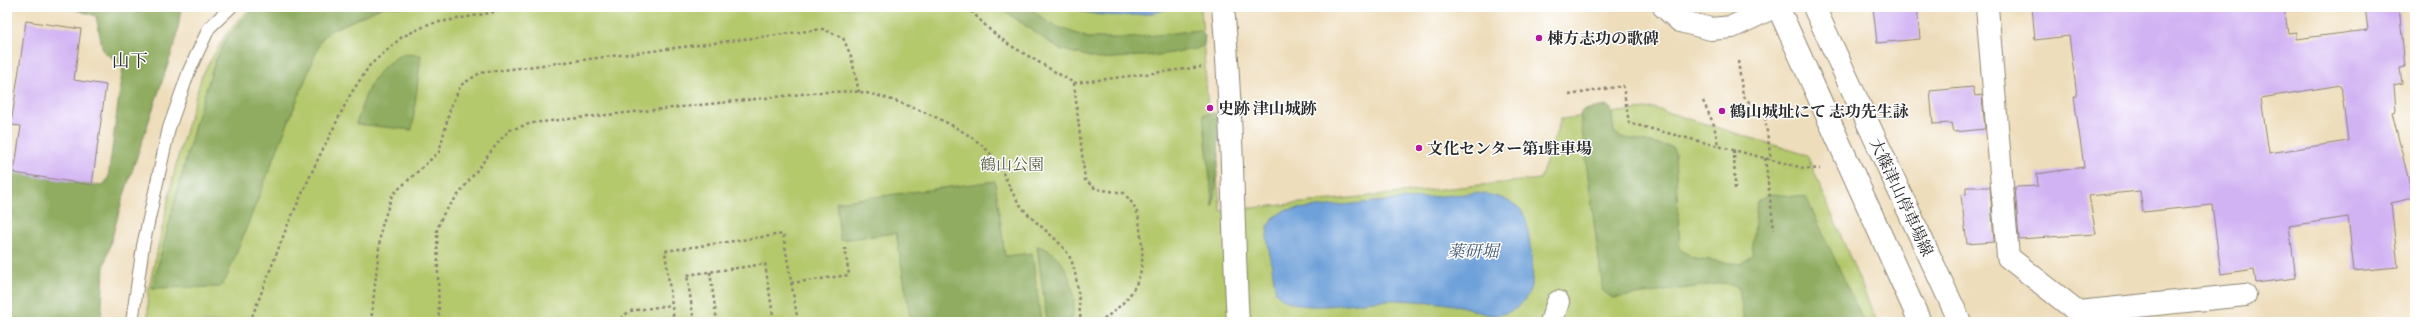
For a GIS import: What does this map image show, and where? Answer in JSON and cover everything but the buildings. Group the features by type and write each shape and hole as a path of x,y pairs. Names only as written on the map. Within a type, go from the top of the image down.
{"street":[{"path":"1223,7 1232,112 1233,236 1238,322"},
{"path":"1664,7 1680,21 1711,28 1732,27 1774,7"},
{"path":"1778,7 1920,322"},
{"name":"大篠津山停車場線","path":"1814,7 1960,322"},
{"path":"1987,7 2008,258 2078,317 2245,295"}],"lane":[{"path":"132,322 143,246 169,128 189,71 209,28 231,7"}],"path":[{"path":"250,322 288,224 314,166 350,95 370,65 402,37 429,24 522,7"},
{"path":"967,7 990,30 1008,44 1074,83 1228,64"},
{"path":"371,322 381,229 392,194 439,152 451,106 461,85 480,73 823,29 843,38 850,56 859,92"},
{"path":"1738,62 1743,96 1765,118 1771,160"},
{"path":"1074,83 1085,180 1096,189 1124,193 1138,209 1144,264 1135,286 1121,307 1100,322"},
{"path":"1569,95 1623,86 1629,123 1803,168 1827,170"},
{"path":"440,322 435,244 437,230 442,216 510,130 519,125 539,122 821,92 859,92 879,96 946,123 969,135 986,149 1004,171 1020,206 1067,253 1074,274 1081,322"},
{"path":"1703,101 1714,125 1718,146"},
{"path":"1734,150 1735,191"},
{"path":"1765,158 1774,230"},
{"path":"674,322 665,251 783,234 798,322"},
{"path":"792,283 849,274 845,248"},
{"path":"694,322 687,275 765,264 774,322"},
{"path":"710,272 717,322"},
{"path":"616,322 630,311 671,305"}],"green space":[{"path":"68,7 181,7 177,37 122,201 104,267 101,322 7,322 7,154 11,156 18,173 102,186 108,179 123,66 103,51 96,16"},
{"name":"鶴山公園","path":"251,7 1201,7 1207,96 1221,211 1540,179 1561,119 1653,108 1807,155 1877,322 148,322 148,292 177,160 202,75 226,34"},
{"path":"255,7 383,7 330,31 321,40 226,279 220,287 152,288 196,121 215,61 228,36"},
{"path":"999,7 1029,7 1050,24 1088,38 1131,38 1199,30 1205,36 1204,45 1196,49 1158,55 1098,59 1059,49"},
{"path":"403,54 421,55 412,130 356,124 367,92 377,75 392,60"},
{"path":"1607,106 1611,109 1614,132 1620,137 1672,147 1675,153 1680,249 1693,258 1740,264 1752,256 1757,201 1769,194 1806,197 1864,322 1744,322 1739,288 1725,283 1613,298 1603,291 1580,114 1583,110"},
{"path":"1217,113 1219,157 1213,207 1203,114"},
{"path":"995,181 1005,256 1032,253 1041,322 911,322 896,233 840,240 836,202"},
{"path":"1037,246 1056,256 1069,276 1074,300 1071,322 1047,322"}],"water":[{"path":"1070,7 1174,7 1163,11 1122,16 1093,14"},
{"name":"薬研堀","path":"1476,193 1494,196 1512,203 1521,210 1526,220 1533,267 1531,286 1523,302 1513,310 1491,315 1452,305 1396,300 1382,300 1333,306 1301,305 1287,301 1276,293 1267,236 1268,227 1272,219 1285,210"}],"place":[{"name":"棟方志功の歌碑","path":"1539,38"},
{"name":"史跡 津山城跡","path":"1210,108"},
{"name":"鶴山城址にて 志功先生詠","path":"1722,111"},
{"name":"文化センター第1駐車場","path":"1419,148"}],"district":[{"name":"山下","path":"130,61"}]}
